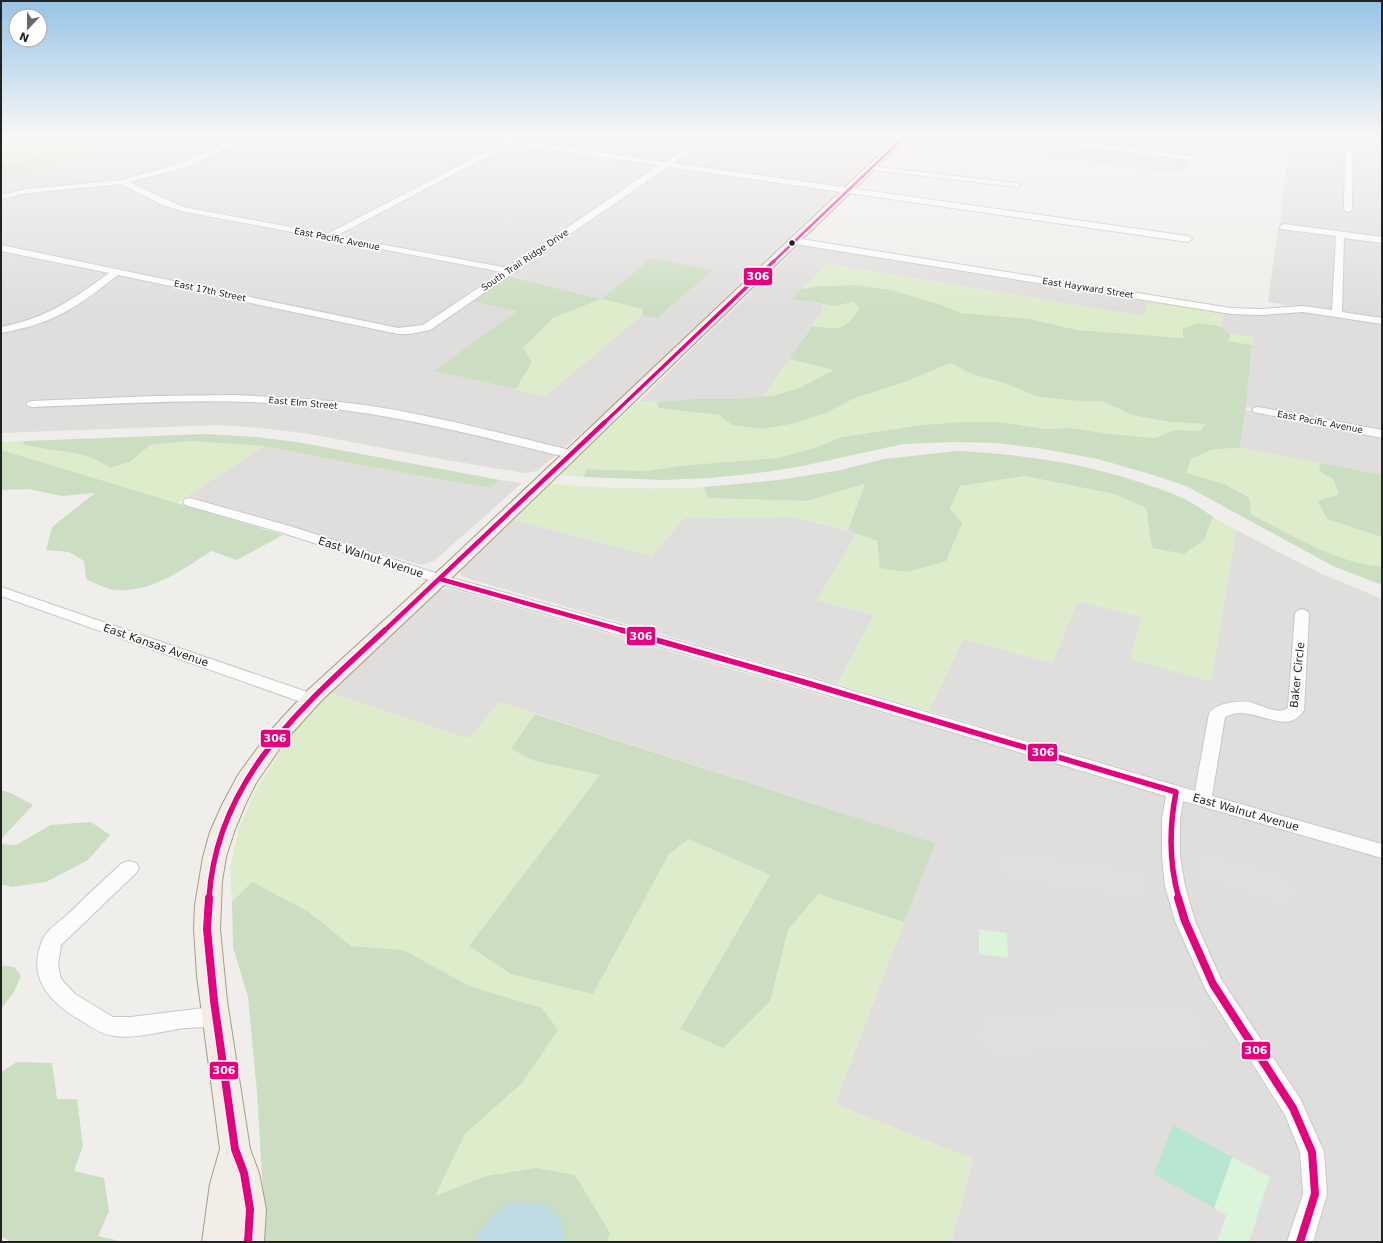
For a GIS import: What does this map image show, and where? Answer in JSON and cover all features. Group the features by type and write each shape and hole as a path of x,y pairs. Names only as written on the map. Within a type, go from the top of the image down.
{"main road":[{"path":"248,1242 250,1209 244,1173 235,1149 207,952 206,913 212,869 218,845 235,800 256,763 281,730 310,699 440,579 735,297 848,193"},
{"path":"218,1242 225,1184 235,1149"}],"street":[{"path":"1,197 18,193"},
{"name":"East Pacific Avenue","path":"145,193 181,209 510,271"},
{"path":"327,237 412,193"},
{"name":"South Trail Ridge Drive","path":"420,330 426,328 624,193"},
{"path":"864,193 1188,239"},
{"path":"1348,193 1348,210"},
{"path":"1284,227 1382,240"},
{"path":"1337,314 1340,235"},
{"name":"East Hayward Street","path":"796,241 1231,310 1260,312 1303,309 1382,321"},
{"name":"East 17th Street","path":"1,248 398,331 420,330"},
{"path":"1,330 19,327 51,316 68,307 117,272"},
{"name":"East Elm Street","path":"32,404 184,398 299,402 403,415 570,454"},
{"name":"East Pacific Avenue","path":"1258,410 1382,434"},
{"name":"East Walnut Avenue","path":"190,502 288,530 440,579 812,685 1202,800 1382,851"},
{"name":"East Kansas Avenue","path":"1,591 310,699"},
{"name":"Baker Circle","path":"1202,800 1217,714 1224,709 1239,707 1258,709 1281,718 1291,716 1296,710 1302,614"},
{"path":"1176,792 1171,819 1172,857 1175,886 1185,921 1213,984 1293,1108 1312,1152 1315,1194 1300,1242"},
{"path":"129,868 52,941 46,955 49,978 60,996 82,1010 115,1027 154,1025 184,1019 216,1017"}],"shaded area":[{"path":"1,193 835,193 608,410 537,471 524,473 304,433 218,425 1,433","holes":["651,258 657,318 642,315 545,396 435,371 518,311 500,273 601,299"]},
{"path":"1283,193 1382,193 1382,239 1284,225 1280,223"},
{"path":"1278,227 1331,234 1334,237 1335,247 1382,254 1382,320 1268,302"},
{"path":"1343,238 1382,241 1382,254 1343,248"},
{"path":"806,245 1149,300 1143,316 827,264 792,299 826,305 763,397 693,399 657,402 639,401 798,246"},
{"path":"1308,311 1382,323 1382,432 1246,407 1253,337 1232,334 1220,326 1224,313"},
{"path":"1246,410 1382,436 1382,475 1240,448"},
{"path":"264,446 489,488 500,480 522,483 434,561 421,565 187,496"},
{"path":"794,517 857,533 817,600 874,615 837,684 461,576 460,570 511,519 652,556 684,518"},
{"path":"1236,530 1318,572 1382,599 1382,843 1193,790 929,711 963,639 1052,663 1078,601 1142,617 1130,659 1211,681"},
{"path":"449,588 1382,856 1382,1242 951,1242 973,1159 835,1104 934,843 500,702 468,739 330,693 437,591"},
{"path":"1201,847 1293,875 1292,884 1294,888 1297,889 1296,898 1290,899 1289,909 1196,880"},
{"path":"1000,848 1146,868 1152,903 1001,882 999,874 995,871 995,857 1000,855"},
{"path":"1194,1003 1214,1049 985,1058 981,1041 972,1041 968,1027 977,1026 973,1011"}],"green space":[{"path":"651,258 713,270 657,318 642,315 643,309 601,299"},
{"path":"827,264 1143,316 1149,300 1224,313 1220,326 1197,323 1183,329 1183,338 1077,330 1030,319 961,313 939,304 891,290 858,285 821,286 801,289"},
{"path":"509,276 601,299 553,318 523,348 532,362 516,389 434,371 517,311 472,301"},
{"path":"858,285 891,290 939,304 961,313 1030,319 1077,330 1183,338 1183,329 1197,323 1220,326 1231,334 1228,341 1252,345 1246,407 1240,448 1213,449 1191,459 1186,473 1224,484 1249,497 1251,514 1315,547 1366,565 1382,566 1382,585 1333,566 1186,486 1098,459 1037,448 996,443 953,442 903,444 798,467 710,478 664,480 583,477 587,469 647,471 678,466 777,458 815,448 842,437 922,425 961,422 999,422 1046,429 1068,428 1155,438 1175,430 1200,431 1206,424 1170,422 1132,415 1102,401 1079,401 1039,397 1007,384 972,374 950,363 908,381 855,398 826,413 796,423 762,429 732,425 719,415 659,408 657,402 773,396 799,388 834,370 789,359 812,326 829,328 840,327 850,321 860,308 853,302 835,306 792,299 801,289 821,286"},
{"path":"601,299 644,309 642,315 545,396 516,389 532,362 523,348 553,318"},
{"path":"853,302 861,308 845,325 835,328 812,326 826,305 835,306"},
{"path":"1232,334 1253,337 1252,345 1228,341"},
{"path":"789,359 835,370 791,390 763,397"},
{"path":"950,363 972,374 1007,384 1039,397 1079,401 1102,401 1132,415 1170,422 1207,424 1200,431 1175,430 1155,438 1068,428 1046,429 999,422 961,422 922,425 842,437 815,448 777,458 678,466 647,471 587,469 583,477 558,474 639,401 657,402 659,408 719,415 732,425 762,429 796,423 826,413 855,398 908,381"},
{"path":"206,434 256,437 297,442 500,480 490,488 370,467 264,446 190,441 150,445 130,462 110,468 89,457 78,454 22,444 25,441"},
{"path":"25,441 23,444 88,457 110,468 130,462 150,445 190,441 264,446 177,503 1,450 1,442"},
{"path":"1240,448 1320,463 1319,471 1333,479 1339,494 1327,519 1382,537 1382,566 1366,565 1314,547 1250,513 1249,496 1224,484 1186,473 1191,459 1213,449"},
{"path":"1,450 283,535 237,560 211,551 166,579 141,588 115,590 100,586 86,579 84,561 69,552 46,550 52,527 95,493 62,496 28,489 1,490"},
{"path":"957,451 1003,454 1049,460 1094,469 1172,493 1202,509 1213,517 1204,540 1184,554 1152,548 1146,508 1114,494 1025,476 960,486 950,509 962,523 946,561 907,572 880,568 877,541 848,530 865,484 806,501 708,498 704,487 779,480 841,470 884,459"},
{"path":"1320,463 1382,475 1382,537 1327,519 1318,501 1339,494 1333,479 1319,471"},
{"path":"1025,476 1114,494 1146,508 1152,548 1204,540 1213,517 1236,530 1211,681 1130,659 1142,617 1078,601 1052,663 963,639 929,711 837,684 874,615 817,600 857,533 877,541 950,509 959,486"},
{"path":"549,484 626,488 704,487 708,498 806,501 865,484 848,530 794,517 684,518 652,556 511,519"},
{"path":"330,693 468,739 500,702 535,714 512,749 536,761 600,775 470,946 593,994 669,854 689,839 770,875 680,1028 770,1001 788,930 818,894 904,922 835,1104 973,1159 951,1242 607,1242 610,1233 486,1176 435,1196 465,1134 522,1083 542,1008 469,986 404,950 351,946 309,912 253,883 232,902 230,868 239,827 258,786 291,735"},
{"path":"535,714 935,843 904,922 818,894 788,930 770,1001 723,1048 680,1029 770,875 689,839 669,854 593,994 511,974 469,946 600,775 535,761 511,749"},
{"path":"1,790 11,793 33,805 1,839"},
{"path":"91,822 110,835 88,860 46,882 11,887 1,884 1,844 16,845 51,825"},
{"path":"252,882 309,912 351,946 404,950 469,986 542,1008 558,1030 522,1083 465,1134 435,1196 486,1176 536,1168 575,1175 610,1233 607,1242 261,1242 263,1191 257,1093 248,997 233,947 232,902"},
{"path":"979,929 1007,933 1008,958 979,954"},
{"path":"1,965 14,967 21,976 14,992 1,1009"},
{"path":"17,1062 52,1063 57,1099 77,1099 83,1146 74,1171 104,1178 109,1211 98,1236 124,1242 11,1242 1,1236 1,1072"},
{"path":"1173,1125 1232,1157 1214,1208 1154,1174"},
{"path":"1232,1157 1270,1177 1249,1242 1217,1242 1226,1215 1214,1208"}],"water":[{"path":"507,1202 543,1203 562,1220 563,1242 476,1242 478,1232"}],"transit line":[{"name":"306","path":"248,1242 250,1209 244,1173 235,1149 214,1001 207,929 210,881 215,857 222,832 233,805 246,780 277,736 314,696 456,564 845,193"},
{"name":"306","path":"440,579 797,680 1176,792 1171,819 1171,857 1175,886 1185,921 1213,984 1293,1108 1312,1152 1315,1194 1300,1242"}]}
